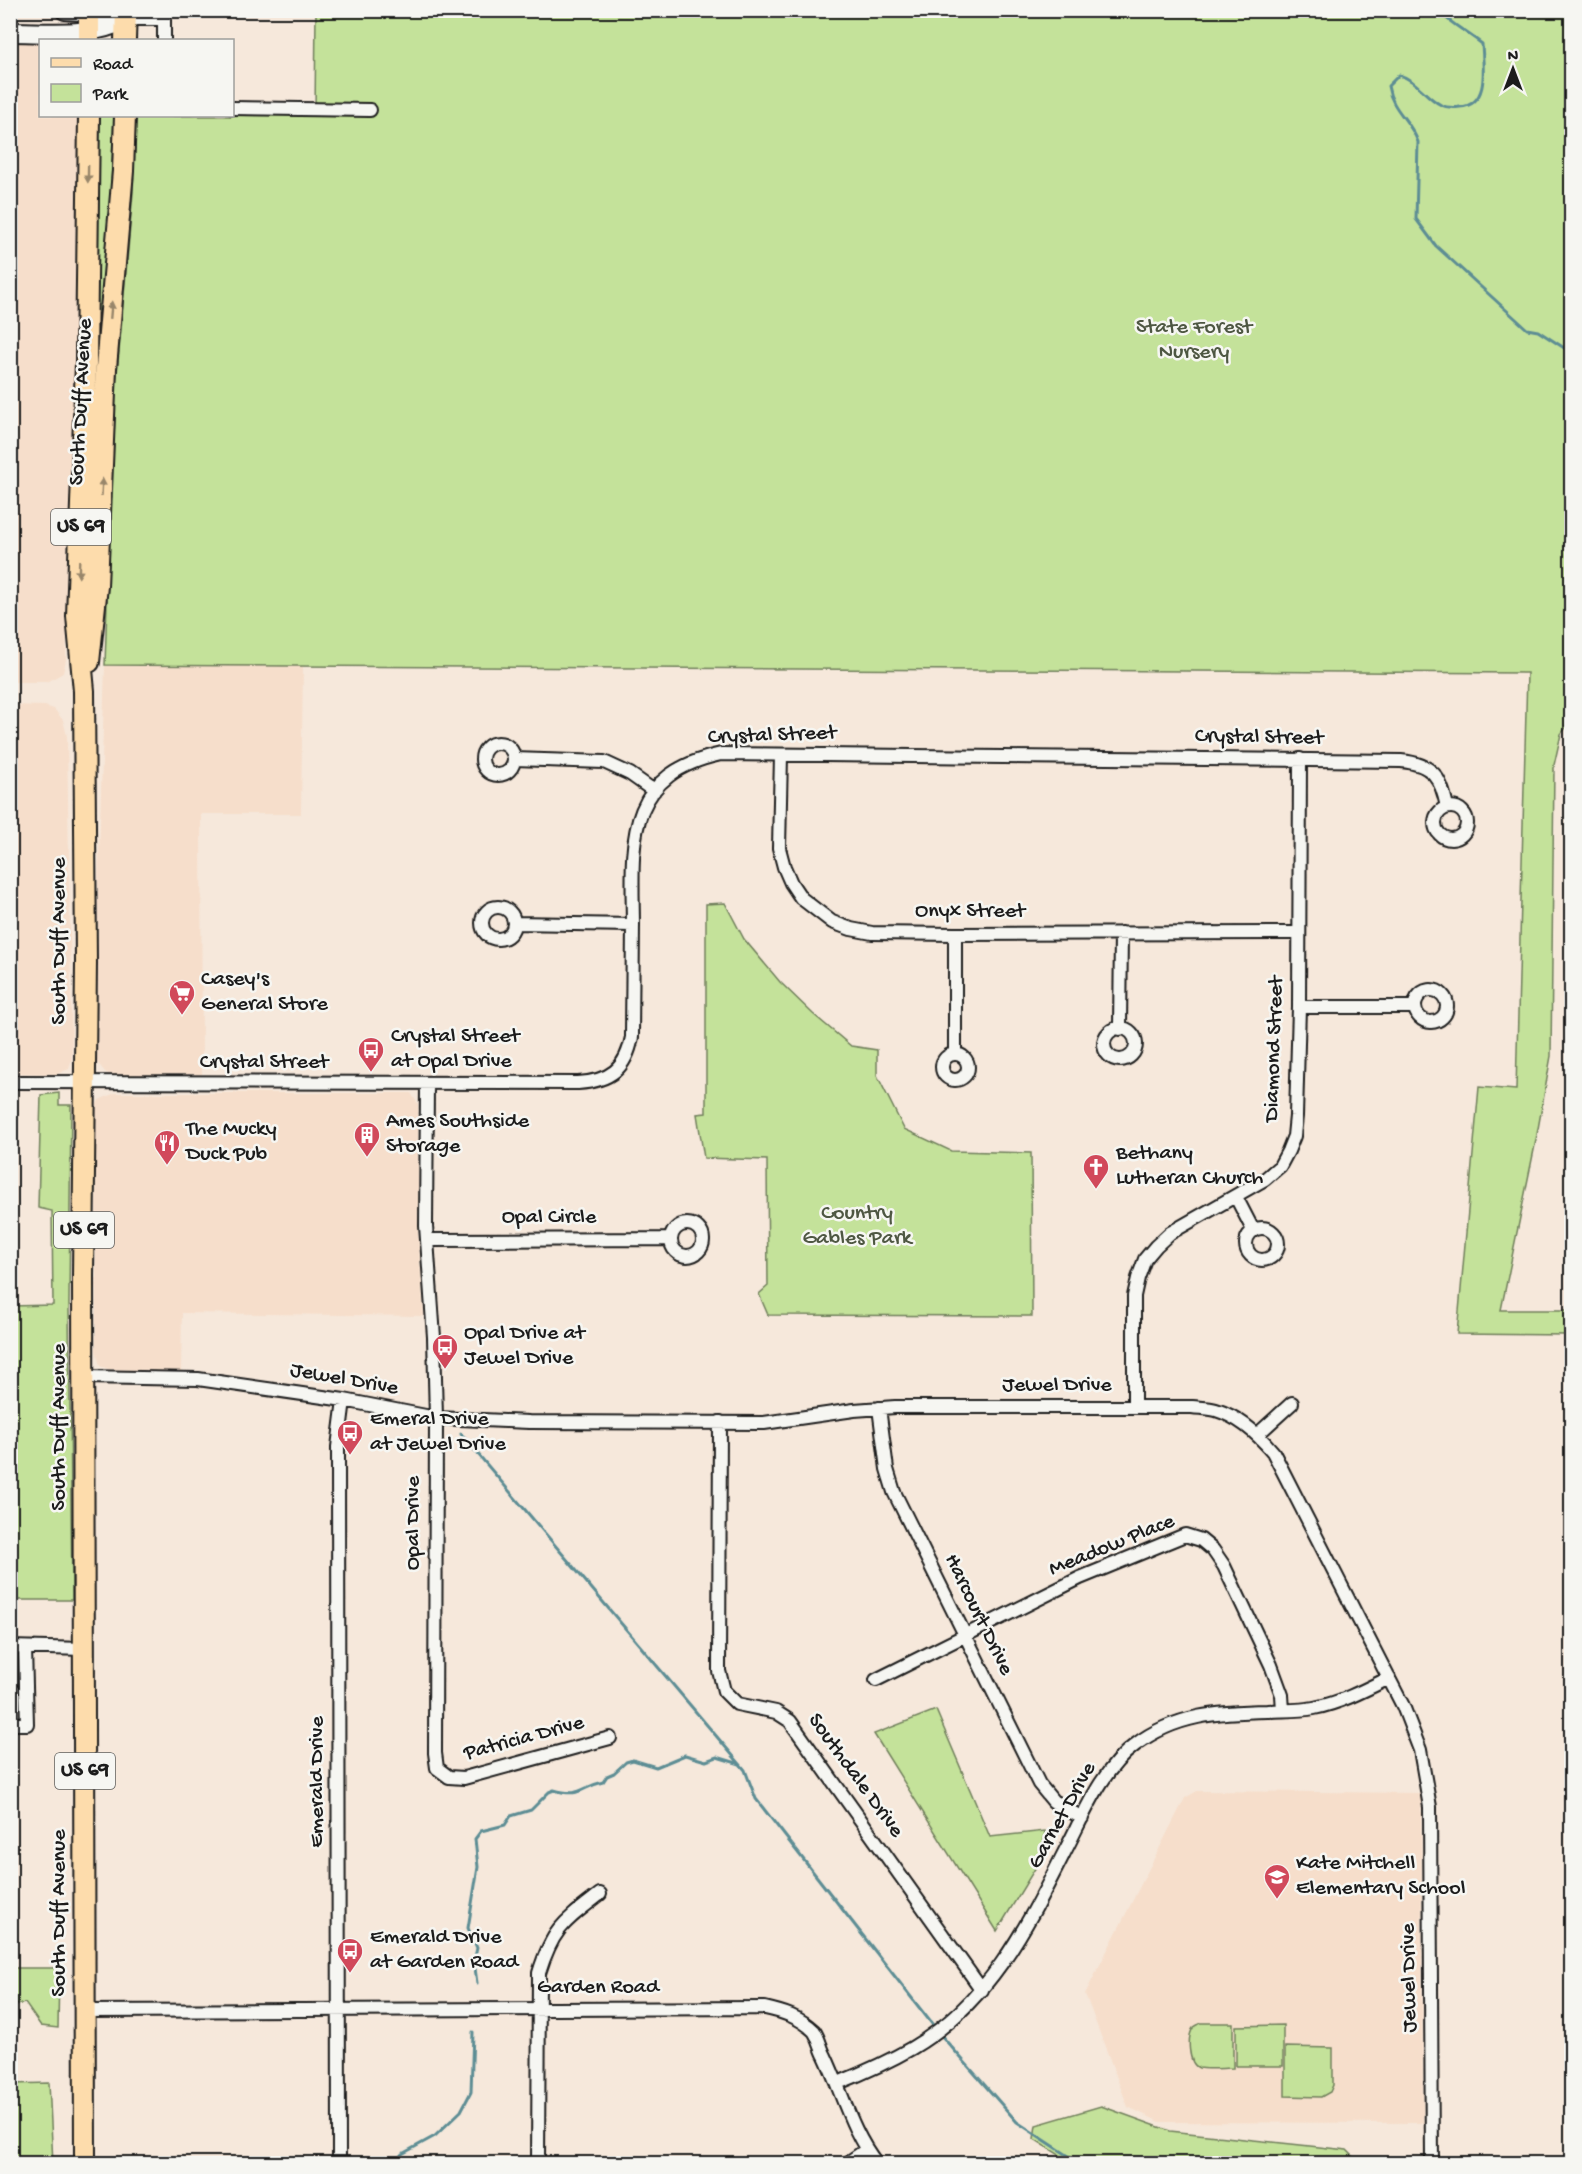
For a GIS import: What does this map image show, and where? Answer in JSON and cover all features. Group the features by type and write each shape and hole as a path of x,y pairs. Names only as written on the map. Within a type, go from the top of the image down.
{"main road":[{"path":"65,10 126,15"},
{"path":"89,11 89,36"},
{"path":"10,32 89,36 116,24 126,15"},
{"path":"125,39 126,15"},
{"name":"South Duff Avenue","path":"85,2163 84,1084 86,962 84,691 77,616 86,353 89,117"},
{"name":"South Duff Avenue","path":"84,691 91,650 97,586 106,368 123,171 125,117"}],"street":[{"path":"126,15 164,15 164,39"},
{"path":"234,108 370,110"},
{"name":"Crystal Street","path":"10,1082 84,1084 594,1082 618,1070 626,1059 632,1037 632,849 635,831 646,802 654,790 680,768 698,759 722,754 1415,762 1426,767 1439,780 1447,807"},
{"name":"Onyx Street","path":"781,755 779,848 783,867 801,898 832,922 851,929 872,933 955,934 1298,933"},
{"path":"514,759 604,762 630,774 654,790"},
{"name":"Diamond Street","path":"1134,1407 1134,1296 1145,1259 1170,1233 1265,1179 1280,1166 1294,1136 1299,1007 1300,759"},
{"path":"514,923 633,925"},
{"path":"1120,1029 1121,933"},
{"path":"955,934 955,1053"},
{"path":"1299,1007 1415,1007"},
{"name":"Opal Drive","path":"427,1084 427,1240 434,1337 436,1418 435,1753 437,1768 449,1777"},
{"path":"1236,1197 1253,1230"},
{"name":"Opal Circle","path":"427,1240 671,1239"},
{"name":"Jewel Drive","path":"84,1377 198,1379 344,1400 436,1418 529,1422 764,1423 879,1408 1134,1407 1192,1407 1215,1410 1236,1420 1258,1434 1273,1452 1389,1678 1413,1729 1420,1750 1430,1807 1432,2163"},
{"name":"Emerald Drive","path":"339,2163 338,1447 344,1400"},
{"path":"1258,1434 1292,1402"},
{"name":"Harcourt Drive","path":"879,1408 887,1468 894,1492 964,1636 1039,1784 1053,1801 1082,1818"},
{"name":"Southdale Drive","path":"720,1422 719,1671 724,1691 737,1704 776,1712 790,1721 982,1990"},
{"name":"Meadow Place","path":"876,1680 1080,1578 1185,1535 1201,1540 1214,1550 1224,1566 1271,1665 1282,1695 1283,1710"},
{"path":"10,1647 85,1649"},
{"path":"10,1724 27,1724 25,1648"},
{"name":"Garnet Drive","path":"838,2083 914,2047 952,2019 982,1990 1027,1926 1099,1786 1133,1746 1153,1733 1186,1718 1213,1713 1313,1708 1337,1701 1389,1678"},
{"name":"Patricia Drive","path":"449,1777 464,1778 610,1738"},
{"path":"538,2163 539,1973 547,1946 563,1923 600,1894"},
{"name":"Garden Road","path":"85,2011 765,2008 784,2012 801,2021 815,2033 866,2150 878,2163"},
{"path":"846,2163 866,2150"}],"shaded area":[{"path":"11,37 39,40 39,117 80,117 76,220 75,419 66,659 63,673 49,681 11,682"},
{"path":"105,665 303,666 301,814 201,814 202,1074 111,1075 105,1072 97,1062 98,887"},
{"path":"11,705 45,706 54,709 63,720 67,736 72,1058 69,1069 57,1074 11,1073"},
{"path":"115,1093 411,1093 418,1104 418,1232 424,1316 182,1313 181,1372 108,1369 100,1366 96,1350 96,1106 99,1100"},
{"name":"Kate Mitchell Elementary School","path":"1197,1791 1421,1793 1423,2123 1160,2122 1128,2107 1085,1994 1185,1798"}],"green space":[{"name":"State Forest Nursery","path":"316,11 1571,11 1571,721 1561,734 1554,765 1551,1056 1501,1310 1571,1310 1571,1335 1457,1334 1479,1087 1516,1090 1527,673 105,665 113,419 133,193 136,117 234,117 234,113 315,115"},
{"path":"97,117 114,117 107,278 97,377 92,377"},
{"name":"Country Gables Park","path":"725,903 744,939 780,982 813,1014 851,1046 877,1050 877,1075 904,1129 951,1151 1031,1153 1032,1316 768,1315 759,1294 768,1286 767,1160 704,1158 697,1114 706,1113 706,904"},
{"path":"59,1093 59,1105 71,1105 69,1305 72,1600 11,1600 11,1306 53,1305 52,1211 38,1208 41,1095"},
{"path":"936,1710 990,1837 1045,1831 1042,1857 997,1931 874,1734"},
{"path":"11,1968 59,1968 58,2028 41,2026 25,2003 11,2006"},
{"path":"1201,2023 1233,2023 1233,2068 1203,2069 1195,2066 1191,2056 1190,2037 1193,2028"},
{"path":"1283,2025 1283,2066 1236,2066 1236,2026"},
{"path":"1285,2047 1333,2048 1333,2085 1330,2092 1321,2097 1285,2096"},
{"path":"49,2083 53,2163 11,2163 11,2084"},
{"path":"1101,2106 1170,2131 1347,2150 1360,2163 1072,2163 1034,2139 1036,2125"}],"waterway":[{"path":"1437,10 1482,44 1483,83 1476,99 1470,105 1455,108 1441,105 1411,81 1399,75 1388,86 1393,102 1418,142 1416,219 1436,246 1527,329 1538,331 1572,353"},
{"path":"461,1434 745,1770 756,1799 936,2029"},
{"path":"477,1983 474,1961 477,1948 468,1928 478,1867 475,1839 481,1831 505,1825 511,1816 531,1810 549,1792 554,1790 576,1792 603,1782 607,1776 626,1762 633,1760 656,1767 685,1755 706,1761 717,1757 740,1764"},
{"path":"394,2164 402,2154 435,2136 461,2111 471,2092 473,2032"},
{"path":"940,2034 1017,2122 1081,2164"}],"place":[{"name":"Casey's General Store","path":"182,1016"},
{"name":"Crystal Street at Opal Drive","path":"371,1073"},
{"name":"Ames Southside Storage","path":"367,1158"},
{"name":"The Mucky Duck Pub","path":"167,1166"},
{"name":"Bethany Lutheran Church","path":"1096,1190"},
{"name":"Opal Drive at Jewel Drive","path":"445,1370"},
{"name":"Emeral Drive at Jewel Drive","path":"350,1456"},
{"name":"Kate Mitchell Elementary School","path":"1277,1900"},
{"name":"Emerald Drive at Garden Road","path":"350,1974"}]}
